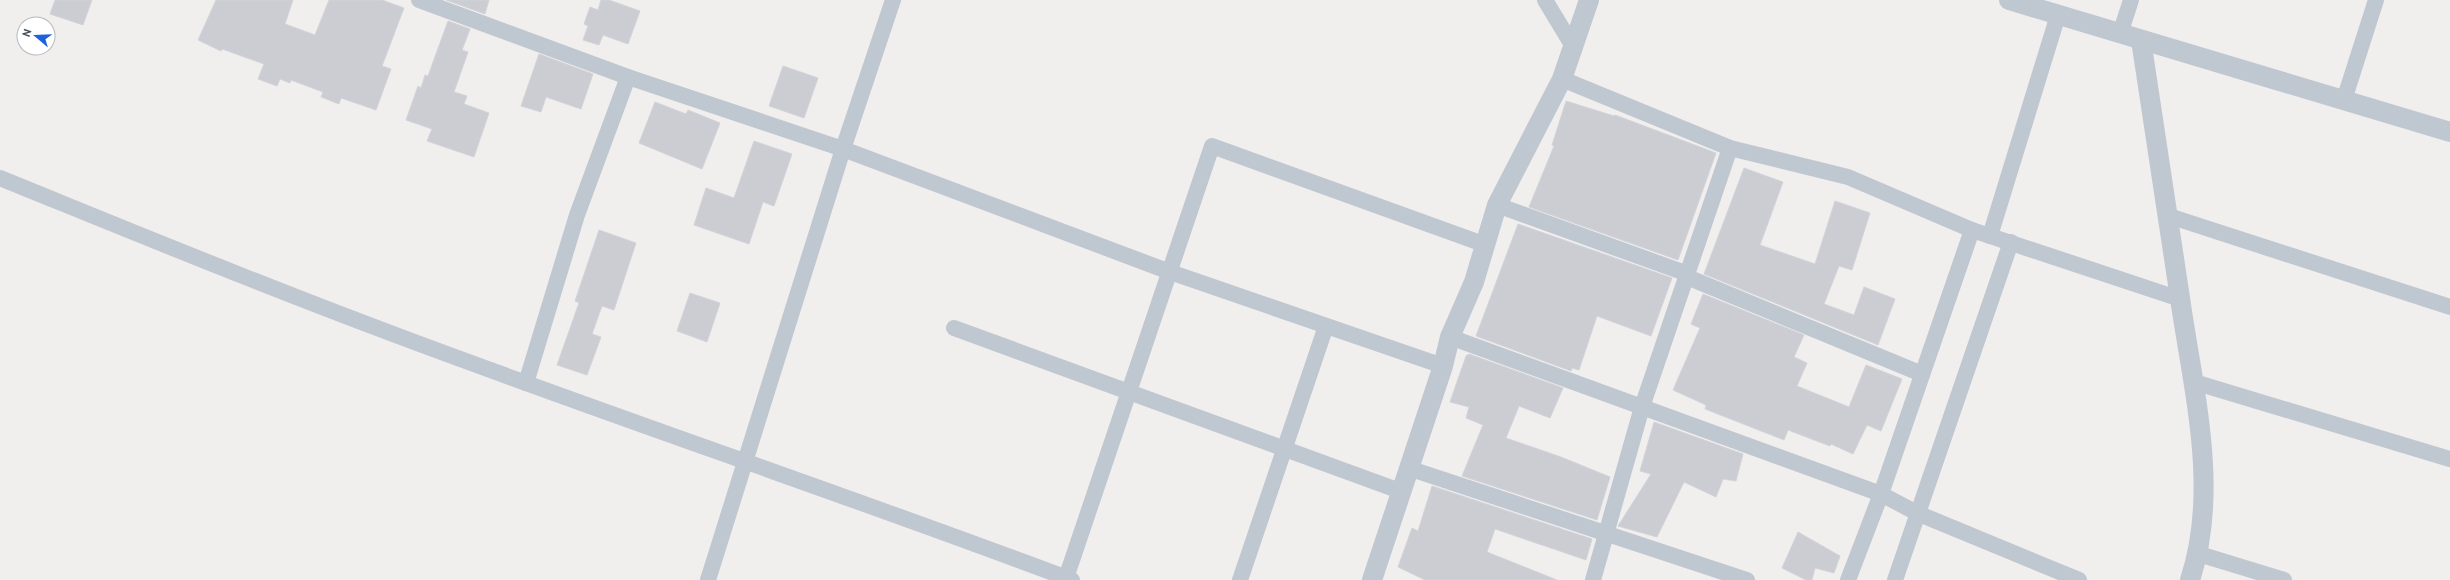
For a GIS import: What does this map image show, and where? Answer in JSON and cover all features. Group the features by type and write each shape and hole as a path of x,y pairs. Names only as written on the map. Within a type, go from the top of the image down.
{"street":[{"path":"418,0 628,77 843,149 1170,272 1443,366"},
{"path":"708,580 843,149 892,0"},
{"path":"1545,0 1574,48"},
{"path":"1372,580 1443,366 1450,337 1474,282 1497,206 1562,79 1574,48 1589,0"},
{"path":"2010,0 2450,132"},
{"path":"2120,34 2131,0"},
{"path":"2344,100 2376,0"},
{"path":"1990,236 2058,15"},
{"path":"2141,40 2194,382 2203,475 2203,513 2199,554 2190,580"},
{"path":"526,383 577,215 628,77"},
{"path":"1562,79 1730,148 1848,177 1972,230 2012,242 2180,299"},
{"path":"0,178 382,330 744,462 886,510 1069,579 1128,393 1212,146 1486,244"},
{"path":"1593,580 1642,407 1688,276 1730,148"},
{"path":"1497,206 1688,276 1922,374"},
{"path":"2169,216 2450,307"},
{"path":"1848,580 1881,494 1972,230"},
{"path":"1894,580 2012,242"},
{"path":"1240,580 1326,326"},
{"path":"954,328 1400,492"},
{"path":"1450,337 1881,494 1917,512 2079,580"},
{"path":"2194,382 2450,459"},
{"path":"1408,468 1747,580"},
{"path":"2199,554 2284,580"}],"building":[{"path":"55,0 92,0 83,25 50,14"},
{"path":"216,0 293,0 285,24 315,35 329,0 382,0 404,8 382,66 391,69 376,110 341,98 339,104 321,97 323,92 291,80 290,83 280,79 277,86 258,79 264,64 222,49 221,51 198,40"},
{"path":"446,0 489,0 485,14"},
{"path":"601,0 609,0 640,11 628,44 603,35 599,45 583,40 588,26 584,24 590,7 598,10"},
{"path":"448,21 470,29 462,50 468,52 454,92 467,96 464,104 489,113 474,157 427,141 432,129 406,120 418,86 421,88 425,75 428,76"},
{"path":"539,54 593,74 581,109 546,97 541,112 521,106"},
{"path":"783,66 818,78 804,118 769,106"},
{"path":"1566,101 1614,116 1615,115 1716,153 1678,260 1529,207 1554,146 1552,145"},
{"path":"655,102 686,114 688,110 720,123 702,169 639,143"},
{"path":"754,141 792,154 774,206 763,202 749,244 694,225 706,188 734,198"},
{"path":"1744,168 1783,182 1760,245 1815,264 1835,201 1870,213 1852,270 1839,266 1824,304 1854,315 1864,287 1895,299 1878,345 1704,274"},
{"path":"1518,224 1672,278 1651,336 1597,316 1579,370 1572,368 1571,371 1476,336"},
{"path":"599,230 636,243 614,310 602,306 592,334 601,337 587,375 557,365 579,303 575,301"},
{"path":"690,293 720,303 707,342 677,331"},
{"path":"1703,294 1804,335 1794,357 1807,363 1797,386 1849,407 1866,365 1902,379 1881,431 1867,425 1853,454 1831,444 1830,446 1788,430 1784,440 1705,409 1706,405 1673,390 1700,328 1691,324"},
{"path":"1469,354 1563,388 1550,418 1519,406 1506,438 1561,457 1610,477 1597,520 1462,476 1483,425 1466,418 1469,407 1450,402 1466,356"},
{"path":"1654,422 1743,454 1736,481 1723,479 1716,497 1684,482 1657,537 1618,526 1651,474 1640,471"},
{"path":"1432,486 1592,539 1586,560 1495,529 1487,552 1557,580 1425,580 1398,567 1412,528 1418,531"},
{"path":"1798,532 1840,556 1834,573 1815,568 1812,580 1806,580 1782,568"}]}
